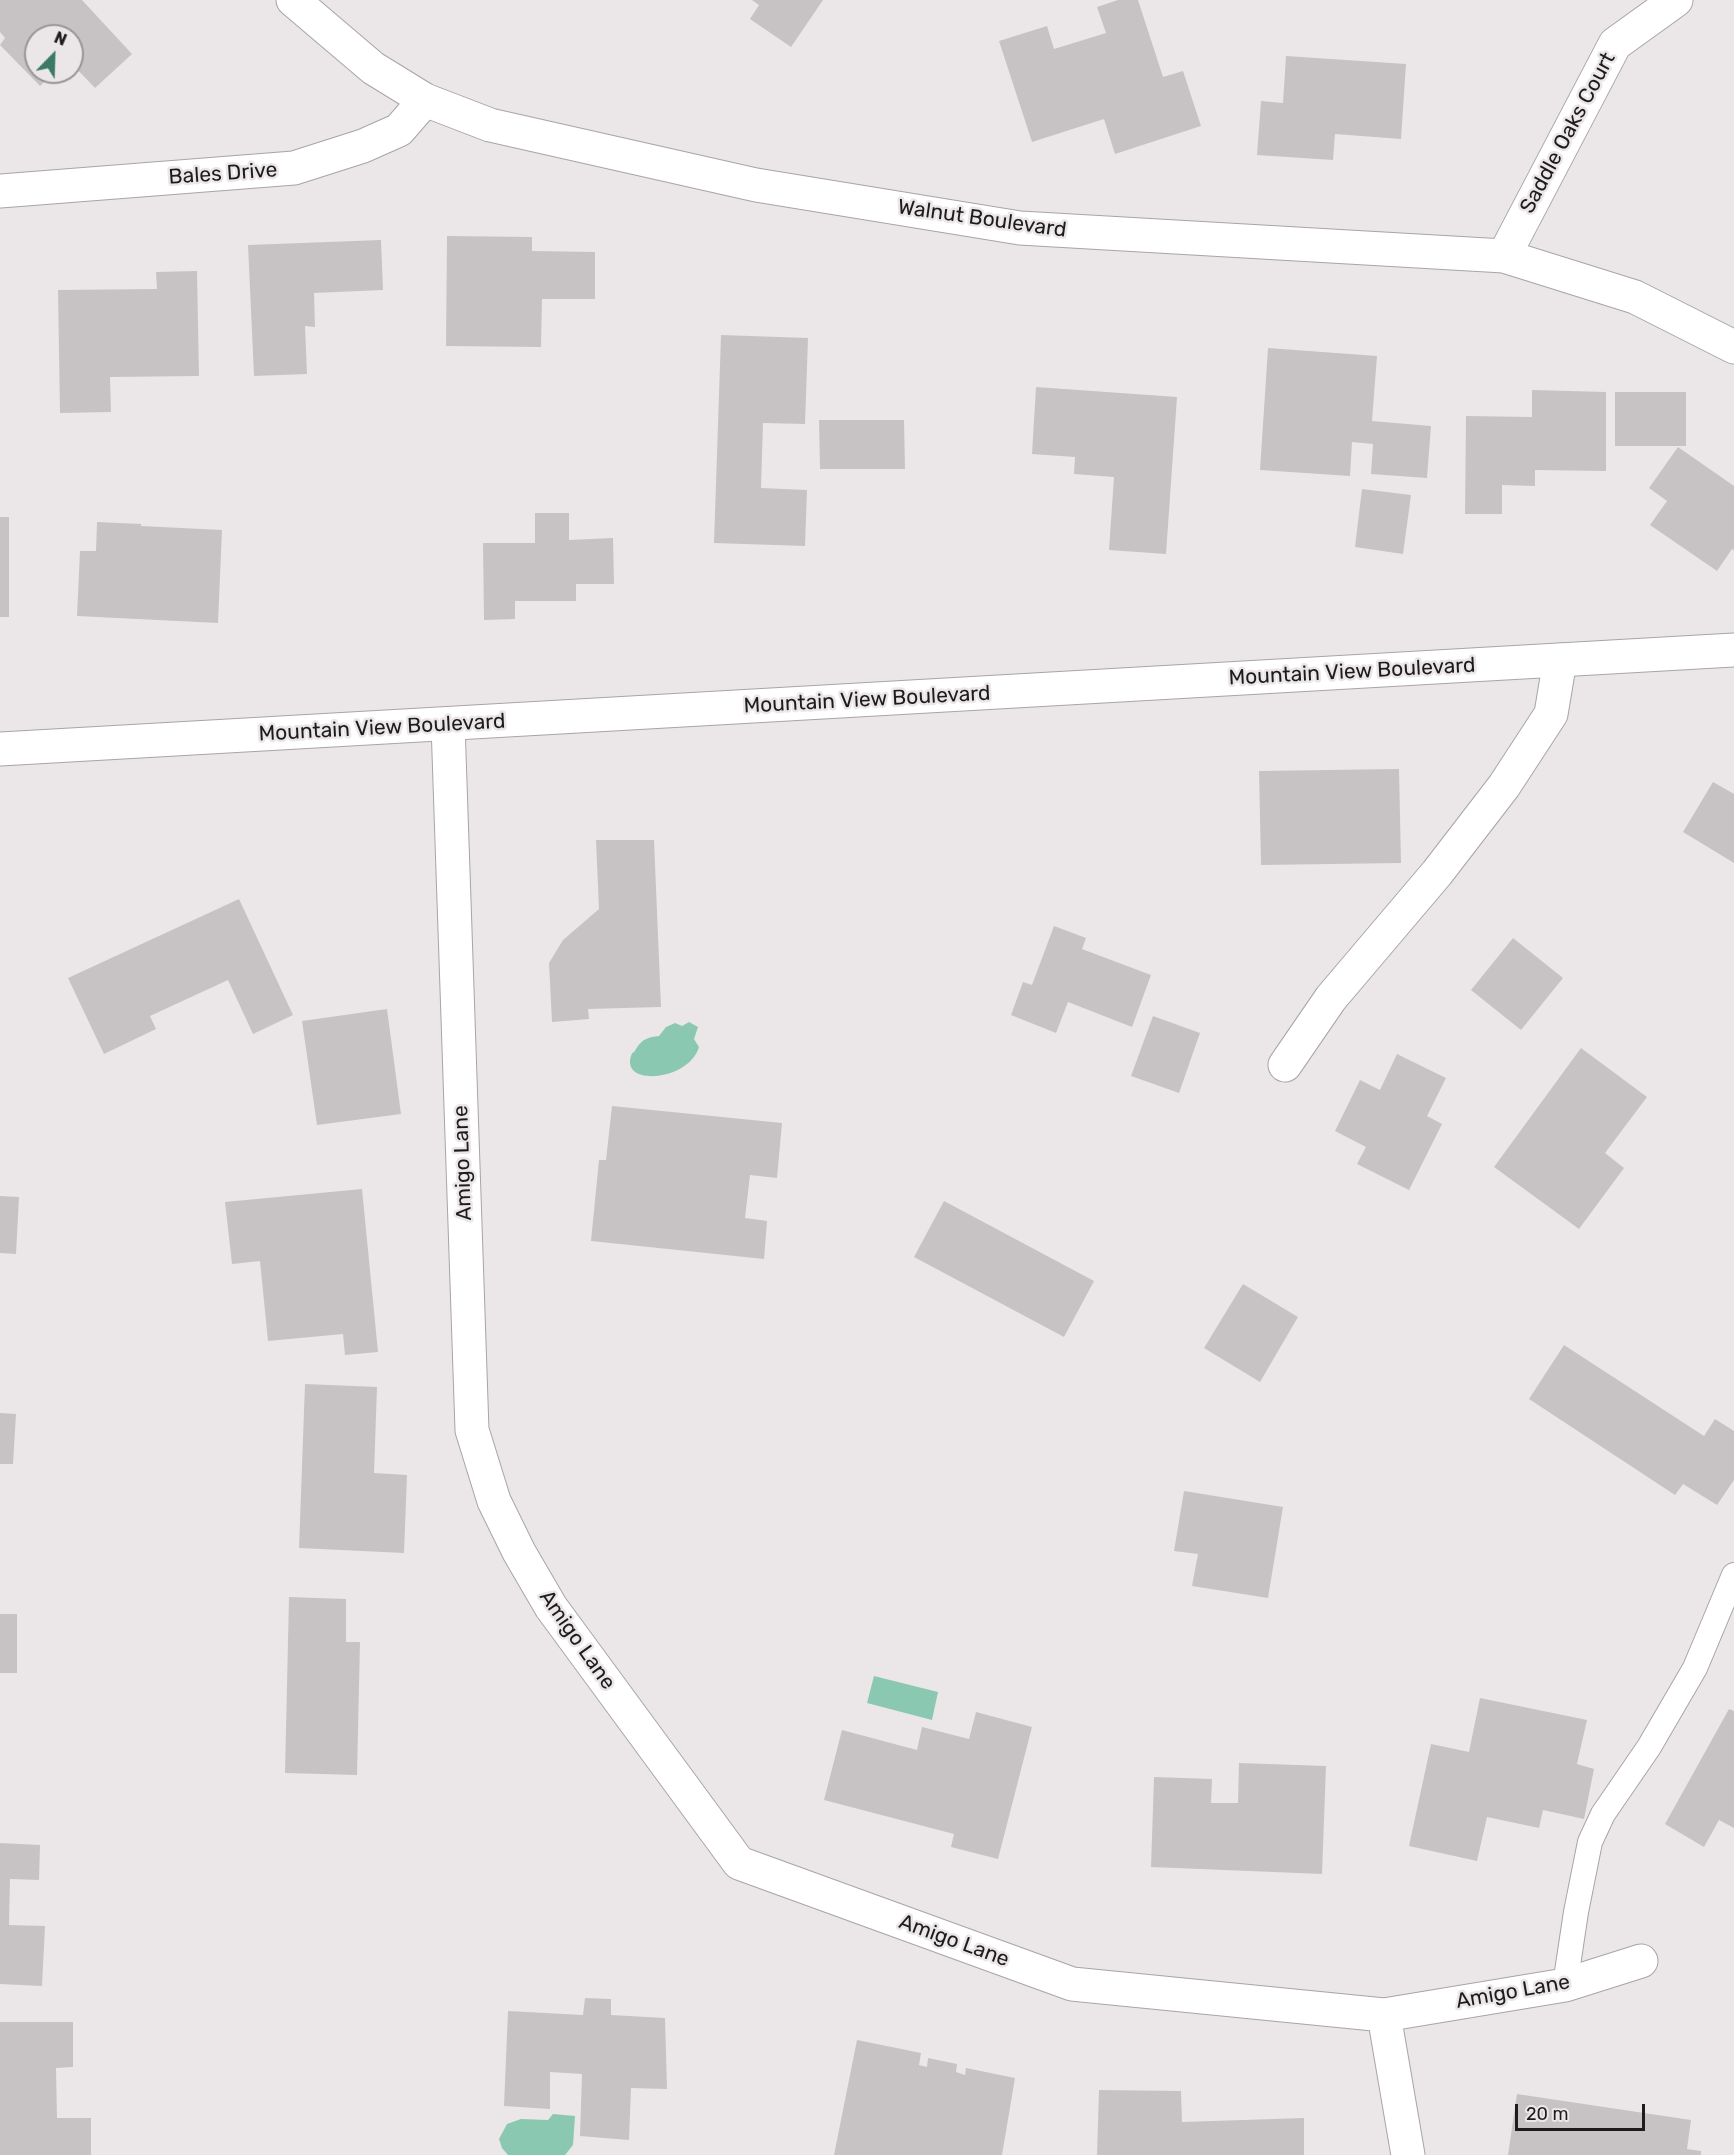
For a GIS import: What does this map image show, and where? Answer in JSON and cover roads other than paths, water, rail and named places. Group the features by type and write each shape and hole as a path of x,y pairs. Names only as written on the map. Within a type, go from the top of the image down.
{"street":[{"name":"Walnut Boulevard","path":"293,0 373,68 425,100 490,125 756,185 1020,228 1504,256 1635,297 1734,347"},
{"name":"Saddle Oaks Court","path":"1504,256 1614,44 1676,0"},
{"name":"Bales Drive","path":"0,191 294,168 363,146 399,130 425,100"},
{"name":"Mountain View Boulevard","path":"0,749 1734,650"},
{"path":"1285,1065 1331,998 1437,873 1504,786 1551,714 1560,660"},
{"name":"Amigo Lane","path":"448,724 472,1430 494,1501 519,1552 551,1607 739,1863 1072,1984 1384,2015 1565,1985 1641,1961"},
{"path":"1384,2015 1408,2155"}],"lane":[{"path":"1565,1985 1577,1902 1590,1842 1603,1814 1654,1739 1695,1668 1734,1575"}]}
